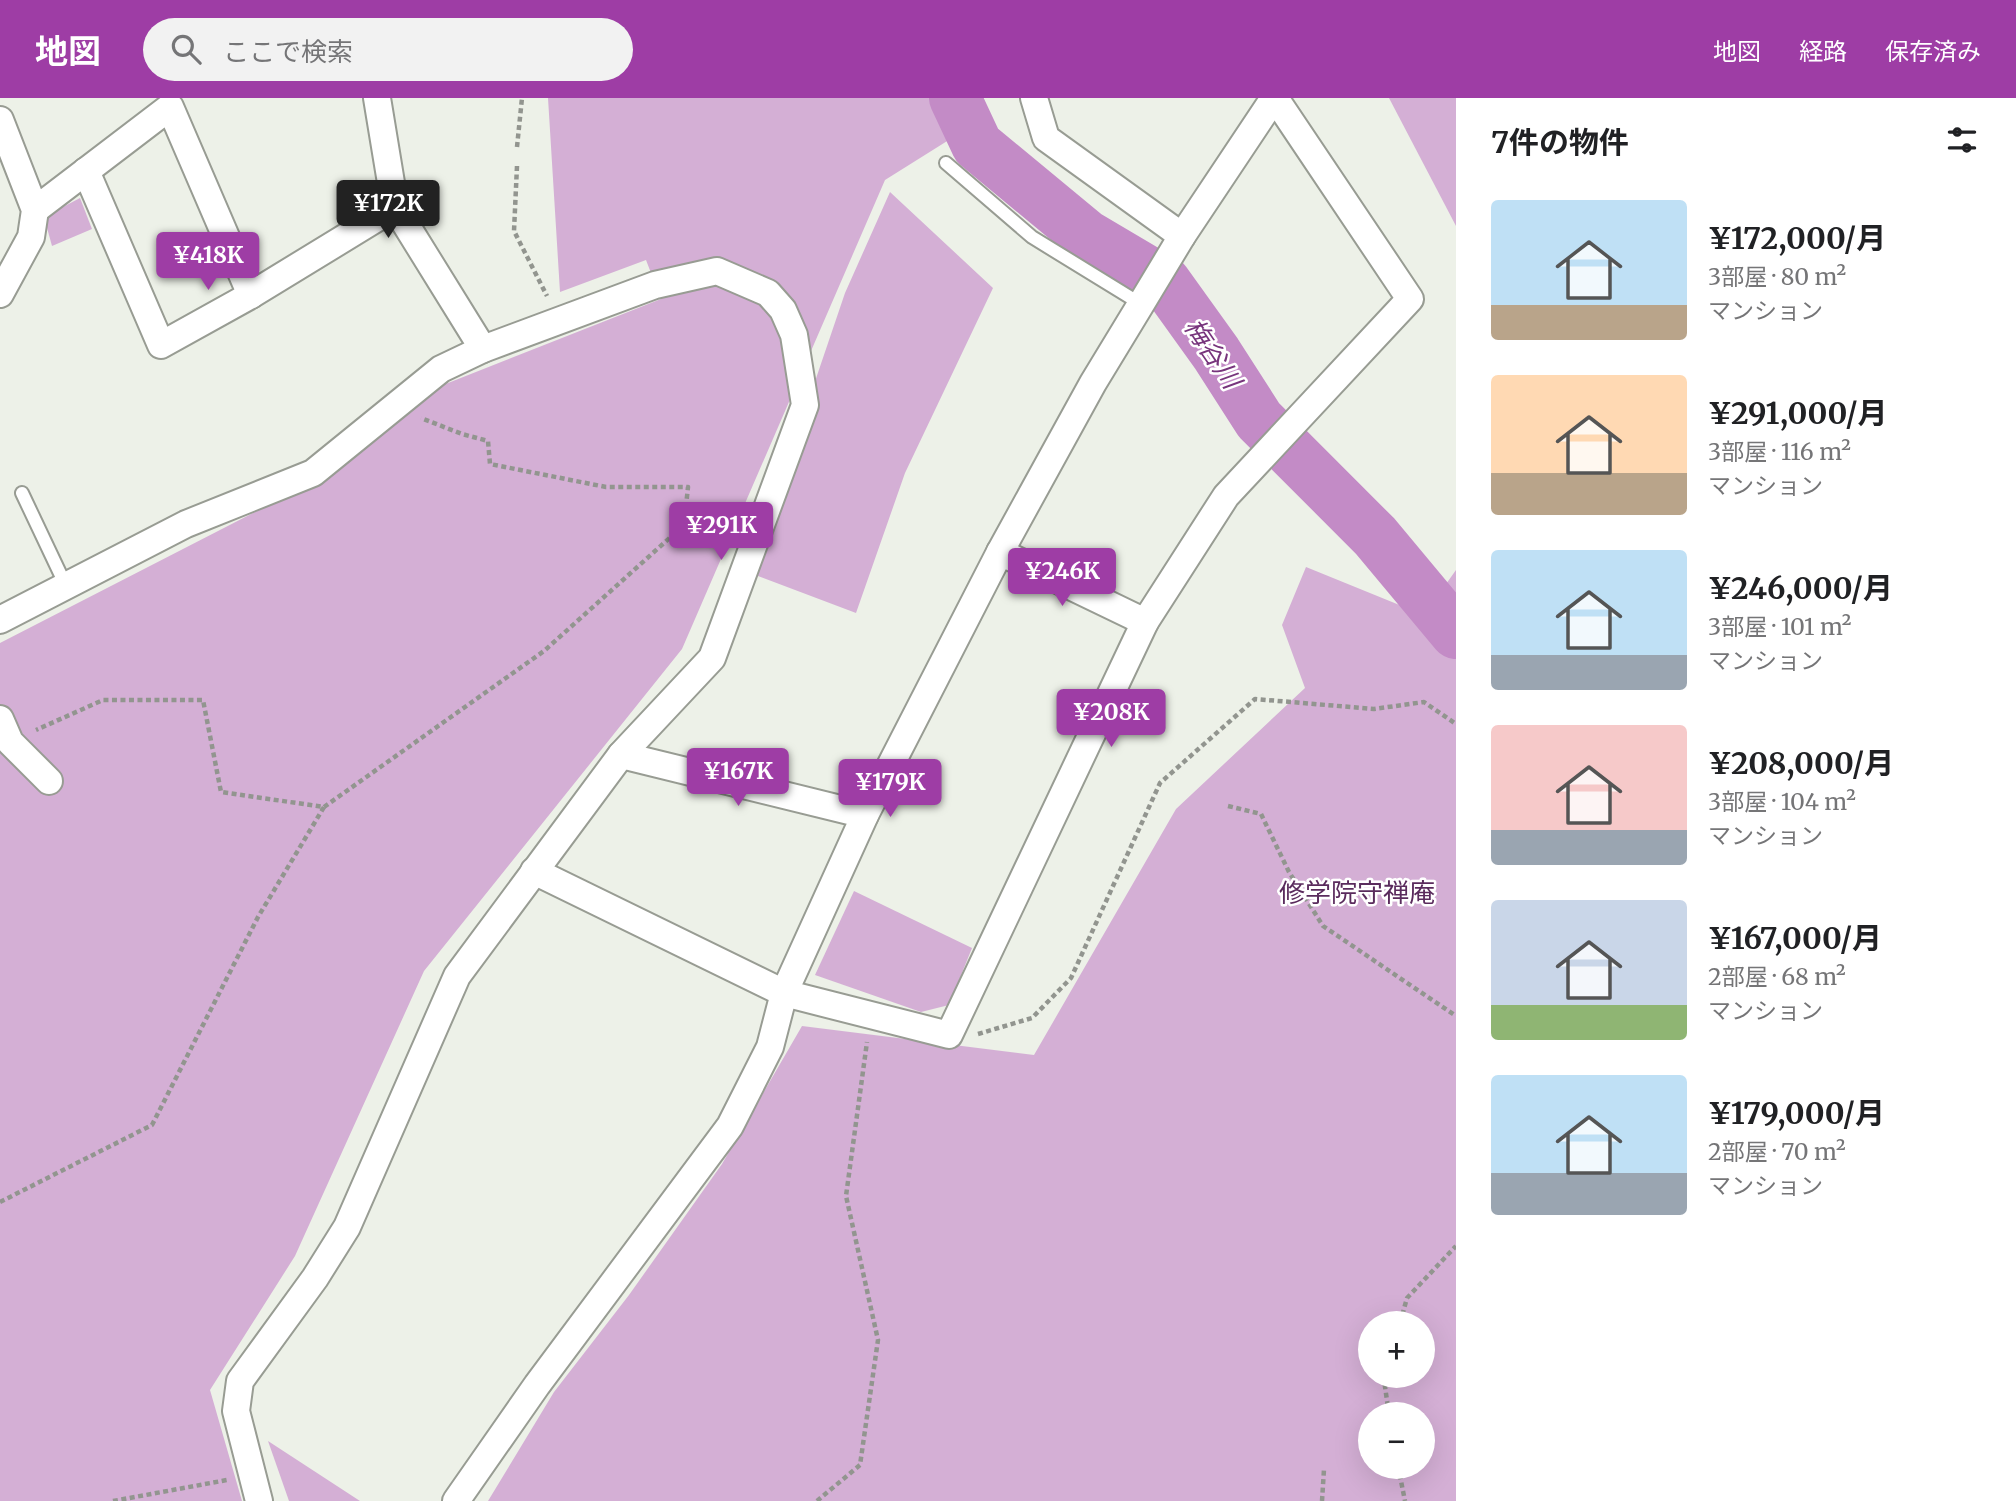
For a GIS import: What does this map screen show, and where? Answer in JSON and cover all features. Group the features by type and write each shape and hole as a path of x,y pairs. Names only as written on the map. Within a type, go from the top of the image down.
{"street":[{"path":"377,98 396,207 483,349"},
{"path":"1034,98 1046,138 1182,236"},
{"path":"456,1501 537,1385 730,1126 771,1047 784,993 865,815 1000,552 1093,383 1182,236 1275,98 1410,299 1226,496 1145,622 949,1035 784,993 534,871"},
{"path":"35,210 173,103 251,295"},
{"path":"0,120 35,210 31,237 0,294"},
{"path":"86,171 160,345 251,295 396,207"},
{"path":"0,620 186,524 313,473 441,369 483,349 655,285 718,271 768,293 783,310 794,335 805,405 712,658 621,755 457,976 347,1227 315,1278 240,1381 236,1411 259,1501"},
{"path":"1000,552 1145,622"},
{"path":"5,731 49,781"},
{"path":"621,755 865,815"}],"lane":[{"path":"946,163 1032,237 1141,304"},
{"path":"22,493 66,586"}],"path":[{"path":"517,147 522,98"},
{"path":"516,166 514,231 560,322"},
{"path":"0,1202 152,1125 258,917 324,807 544,651 684,525 688,487 606,487 490,464 488,441 462,434 394,407"},
{"path":"949,1035 982,1033 1031,1018 1071,978 1160,783 1255,699 1374,709 1424,702 1456,724"},
{"path":"5,731 103,700 203,700 221,792 324,807"},
{"path":"1228,806 1261,814 1289,872 1323,926 1456,1016"},
{"path":"817,1501 860,1465 878,1340 846,1196 870,1015"},
{"path":"1403,1311 1407,1298 1456,1246"},
{"path":"1322,1501 1324,1469"},
{"path":"113,1501 252,1475"},
{"path":"1401,1479 1405,1501"}],"shaded area":[{"path":"548,98 937,98 952,138 885,180 682,649 424,971 295,1256 210,1390 242,1501 0,1501 0,643 321,478 443,385 661,299 646,260 560,292"},
{"path":"1389,98 1456,98 1456,226"},
{"path":"890,192 993,288 905,473 856,613 750,573 845,293"},
{"path":"80,198 92,229 52,246 44,217"},
{"path":"1306,567 1424,615 1456,570 1456,1501 488,1501 554,1392 629,1295 722,1164 802,1026 1034,1055 1176,809 1305,688 1282,625"},
{"path":"854,891 972,948 949,1005 921,1012 815,975"},
{"path":"268,1441 360,1501 289,1501"}],"waterway":[{"name":"梅谷川","path":"955,98 977,145 1087,236 1165,282 1216,353 1259,420 1375,536 1456,633"}],"district":[{"name":"修学院守禅庵","path":"1357,892"}]}
